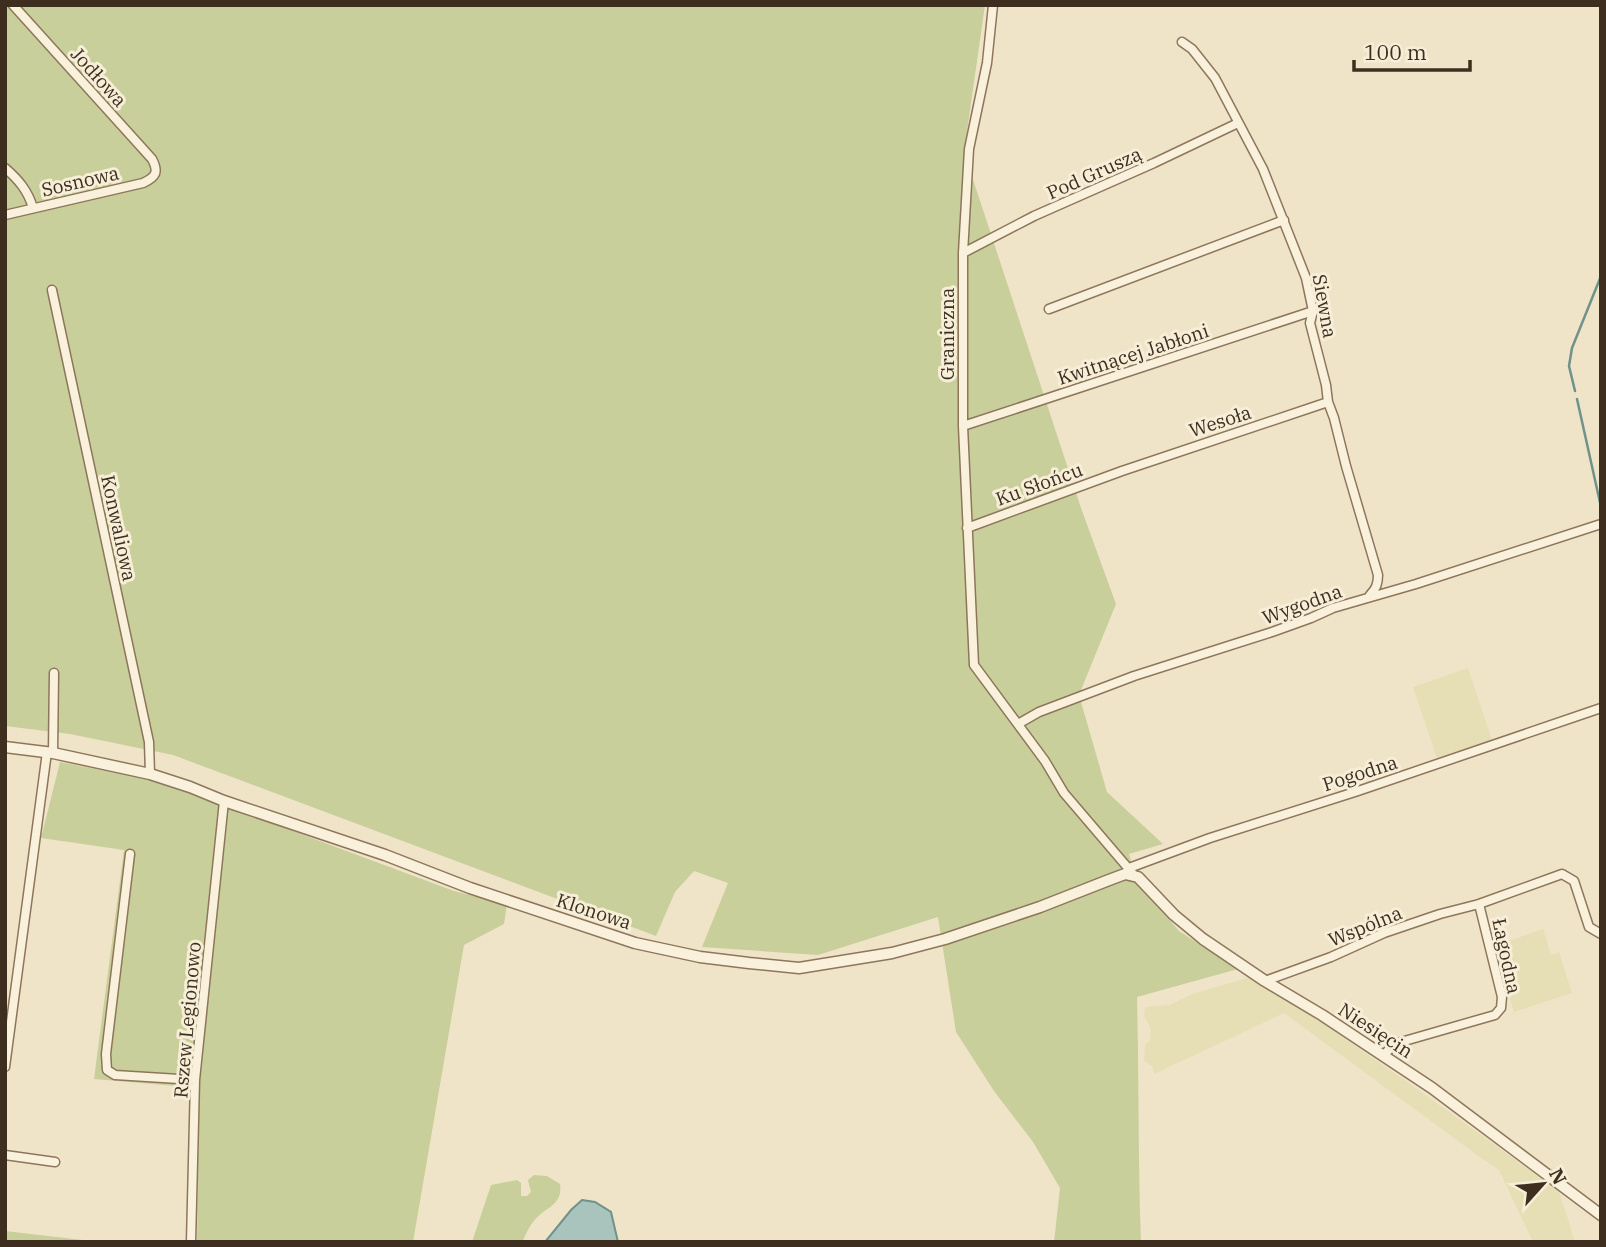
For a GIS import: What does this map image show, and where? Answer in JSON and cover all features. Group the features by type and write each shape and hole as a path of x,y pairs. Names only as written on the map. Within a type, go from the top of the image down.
{"street":[{"name":"Jodłowa","path":"13,5 152,159 157,172"},
{"name":"Graniczna","path":"993,5 987,63 969,149 963,253 962,426 974,665 1018,724"},
{"name":"Siewna","path":"1182,41 1192,49 1215,78 1263,169 1306,278 1313,311 1310,323 1328,402 1378,575 1375,591 1368,597"},
{"name":"Pod Gruszą","path":"963,253 1034,216 1238,123"},
{"path":"5,168 28,193 33,208"},
{"name":"Sosnowa","path":"5,215 143,183 153,178 157,172"},
{"path":"1049,309 1284,220"},
{"name":"Konwaliowa","path":"52,290 149,742 150,774"},
{"name":"Kwitnącej Jabłoni","path":"962,426 1313,311"},
{"name":"Wesoła","path":"1122,471 1328,402"},
{"name":"Ku Słońcu","path":"967,527 1122,471"},
{"name":"Wygodna","path":"1018,724 1039,712 1134,676 1272,632 1333,608 1601,524"},
{"path":"5,1067 50,752 54,673"},
{"name":"Pogodna","path":"1132,871 1210,838 1601,708"},
{"path":"1018,724 1064,793 1132,871"},
{"name":"Klonowa","path":"5,747 50,752 150,774 385,855 492,896 635,943 700,957 774,966 799,968 917,947 1040,907 1132,871"},
{"name":"Rszew Legionowo","path":"191,1242 195,1080 224,801"},
{"path":"130,854 106,1054 107,1070 116,1075 195,1080"},
{"name":"Niesięcin","path":"1132,871 1181,922 1217,950 1384,1055 1601,1215"},
{"name":"Łagodna","path":"1384,1055 1394,1044 1494,1015 1502,1008 1503,997 1479,904 1562,874 1574,881 1589,927 1601,934"},
{"name":"Wspólna","path":"1265,981 1331,957 1384,933 1479,904"},
{"path":"5,1155 55,1162"}],"shaded area":[{"path":"1468,668 1492,740 1437,758 1413,687"},
{"path":"1543,929 1551,955 1559,952 1572,993 1514,1012 1494,946"},
{"path":"1250,977 1318,1020 1559,1191 1575,1242 1533,1242 1499,1170 1284,1013 1154,1074 1152,1066 1144,1061 1145,1045 1150,1040 1151,1029 1144,1016 1145,1007 1170,1005 1192,994"}],"green space":[{"path":"5,5 985,5 964,152 1081,508 1116,604 1079,695 1107,792 1163,844 1129,854 1137,881 1179,931 1238,969 1137,997 1141,1242 1054,1242 1060,1188 1033,1142 994,1091 956,1032 938,917 818,955 702,947 728,883 694,871 675,892 656,936 173,755 70,734 5,726"},
{"path":"60,762 161,782 454,891 507,904 504,924 464,945 413,1242 197,1242 199,1088 94,1079 124,850 41,838"},
{"path":"534,1175 547,1176 560,1184 559,1197 532,1223 522,1242 472,1242 491,1185 517,1180 521,1183 521,1196 527,1196 531,1192 528,1180"},
{"path":"5,1231 100,1242 5,1242"}],"water":[{"path":"582,1200 595,1202 611,1212 618,1242 545,1242 571,1210"}],"waterway":[{"path":"1575,391 1569,366 1572,348 1601,276"},
{"path":"1577,399 1601,507"}]}
